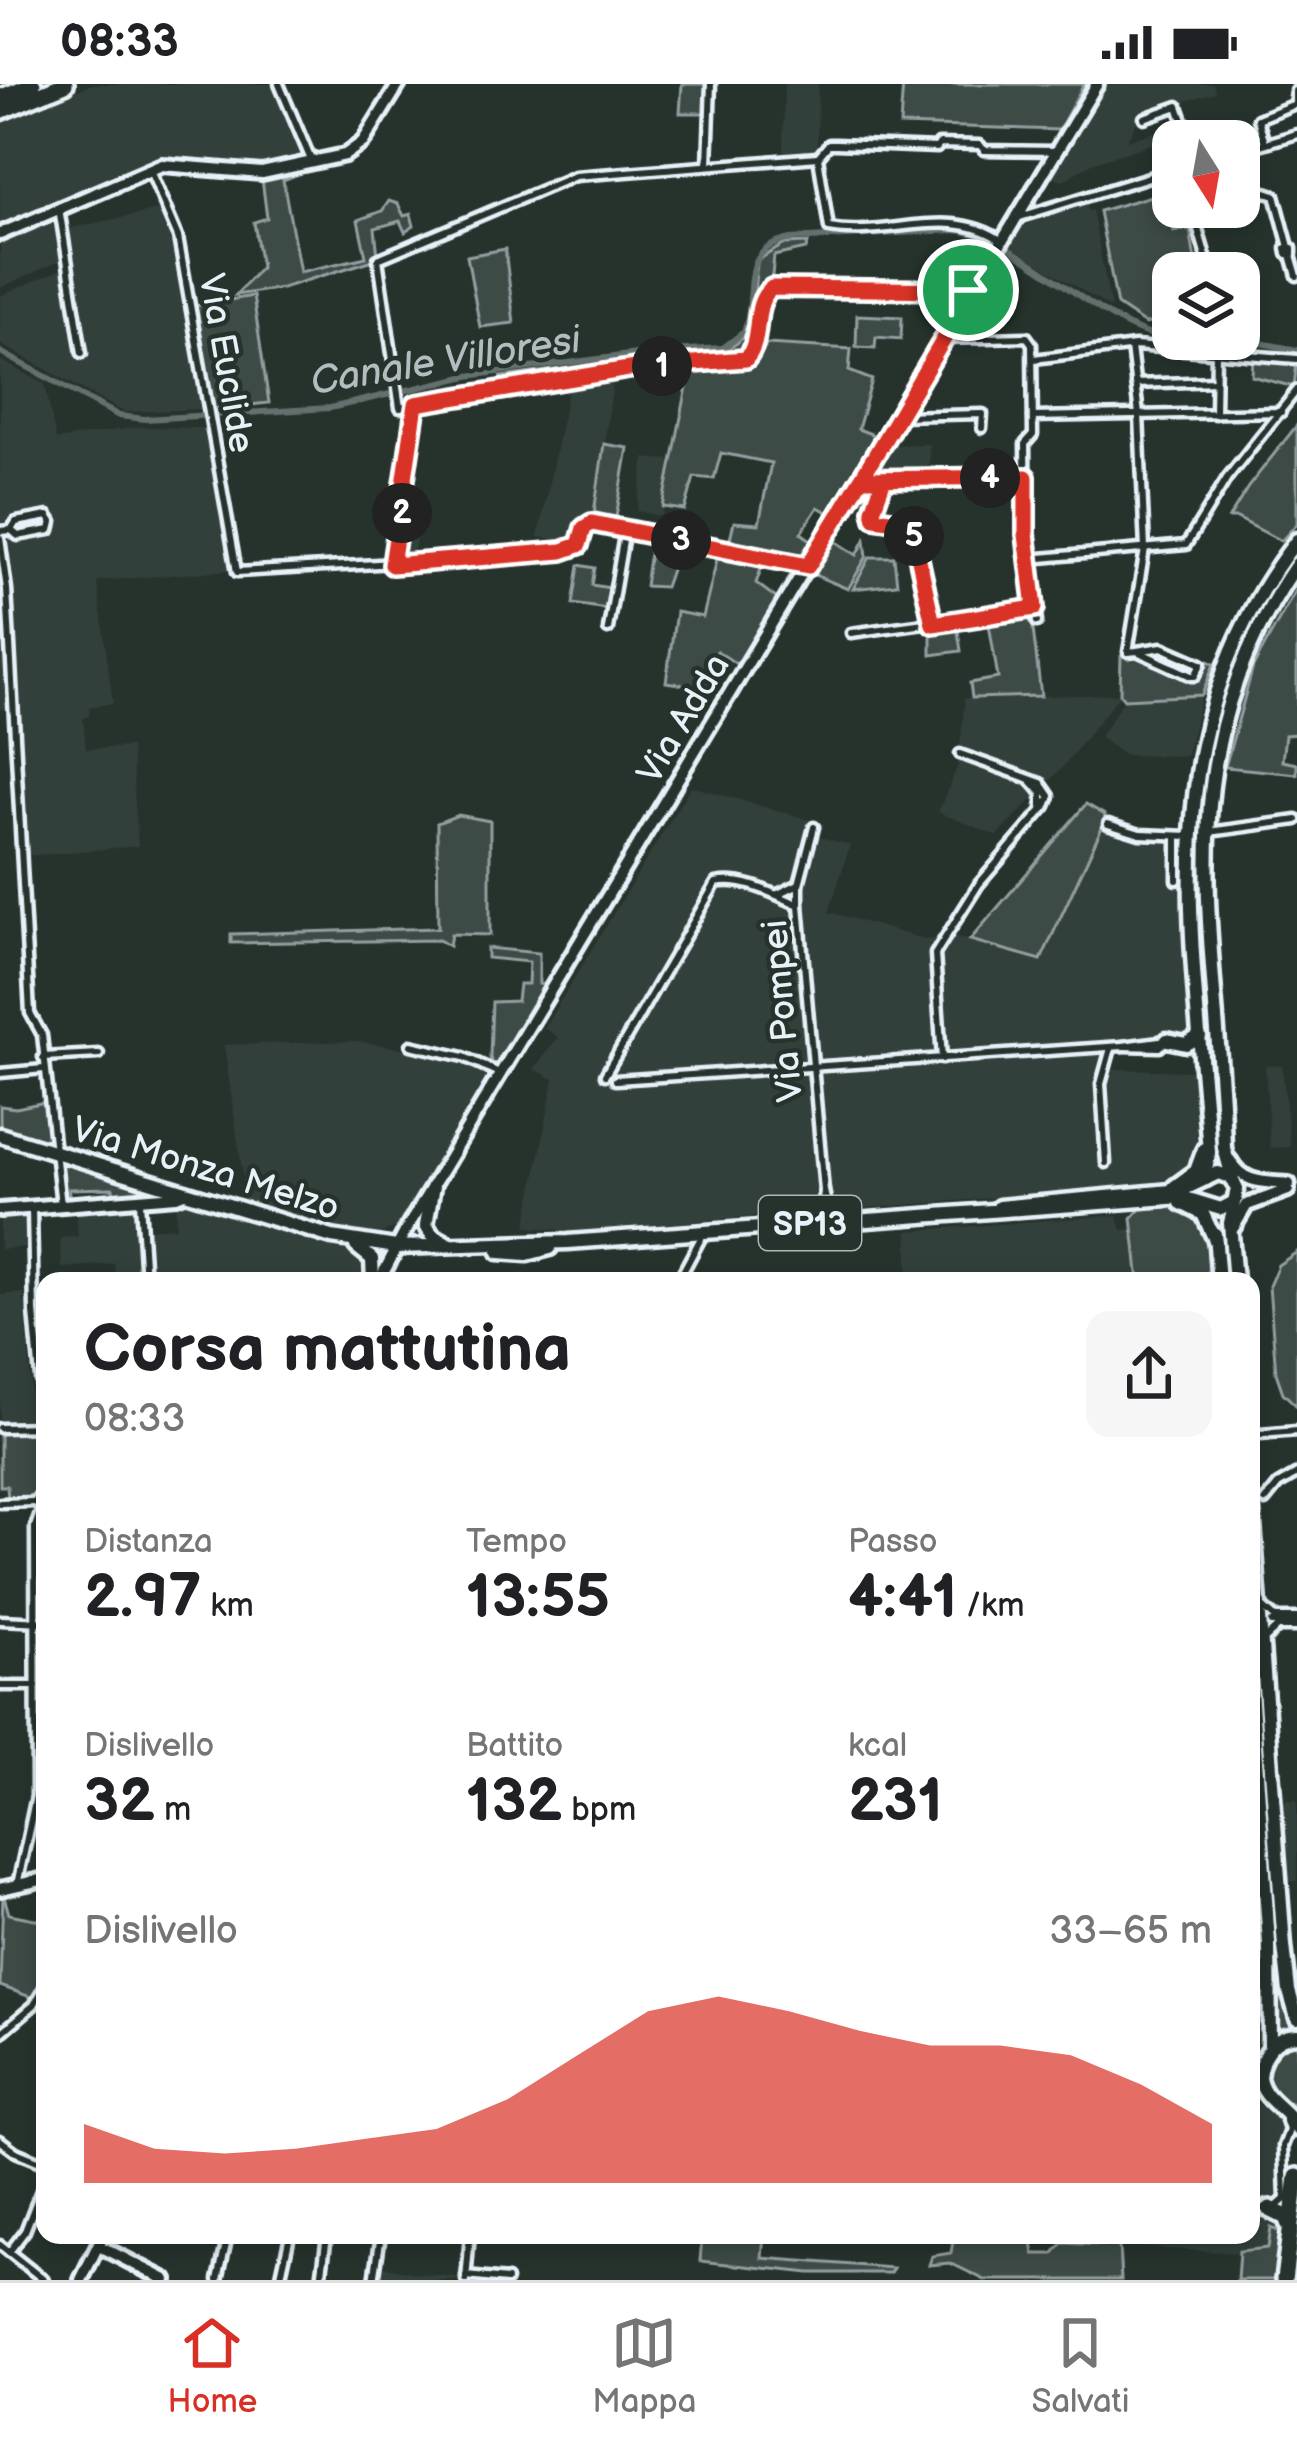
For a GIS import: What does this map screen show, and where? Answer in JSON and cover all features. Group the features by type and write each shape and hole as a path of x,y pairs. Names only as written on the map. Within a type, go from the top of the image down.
{"highway":[{"path":"0,98 33,84"},
{"path":"0,111 64,84"},
{"path":"1289,2280 1297,2177"},
{"path":"1270,2209 1286,2217 1292,2233"},
{"path":"1289,2280 1297,2260"}],"main road":[{"path":"0,234 171,164 262,173 357,149 398,84"},
{"name":"Via Adda","path":"381,1272 1097,84"},
{"path":"1232,1272 1202,1188 1210,1159 1183,836 1222,672 1259,596 1297,539"},
{"path":"1220,1272 1238,1189 1225,1154 1205,832 1213,762 1236,682 1259,629 1297,564"},
{"path":"1167,1040 1190,1044 1200,1036"},
{"path":"1223,1120 1236,1171 1253,1181 1293,1187"},
{"path":"1142,1192 1179,1185 1192,1176 1204,1156 1207,1124"},
{"name":"Via Monza Melzo","path":"0,1136 350,1242 396,1247"},
{"path":"999,1208 1184,1189 1217,1173 1254,1185 1293,1187"},
{"path":"433,1186 426,1225 432,1235 458,1245"},
{"path":"999,1208 1182,1196 1221,1209 1247,1195 1293,1187"},
{"path":"1224,1242 1242,1209 1260,1197 1293,1187"},
{"path":"0,1210 186,1192"},
{"path":"1156,1198 1203,1214 1224,1242"},
{"name":"SP13","path":"396,1247 525,1246 999,1208"},
{"name":"SP13","path":"458,1245 525,1246 621,1238"},
{"path":"350,1242 372,1259 374,1272"},
{"path":"1260,1613 1284,1946 1297,2018"},
{"path":"1260,1807 1270,2048"},
{"path":"0,1889 36,1881"},
{"path":"1284,1946 1297,1990"},
{"path":"1260,2063 1283,2037 1297,2035"},
{"path":"1260,2090 1285,2107 1297,2129"},
{"path":"79,2280 99,2244"},
{"path":"108,2244 166,2280"}],"street":[{"path":"280,84 311,164"},
{"path":"708,164 711,84"},
{"path":"1264,143 1258,118 1295,104 1294,88"},
{"path":"1144,118 1178,106 1183,120"},
{"path":"1260,144 1296,135"},
{"path":"973,290 772,288 761,299 754,350 746,359 641,367 400,408 378,260 575,176 818,157 829,144 937,148 939,144 1058,152"},
{"path":"818,157 829,228 959,223 982,228 999,246"},
{"name":"Via Euclide","path":"149,170 178,238 237,572 392,565"},
{"path":"1016,218 1152,178"},
{"path":"1260,194 1275,195 1297,276"},
{"path":"1030,196 1040,211"},
{"path":"59,208 82,353"},
{"path":"943,339 1027,337 1032,344 1033,435 1026,440 1026,506 1037,622"},
{"path":"1131,347 1144,549 1128,652 1162,647 1201,664 1196,676 1191,676 1137,651"},
{"path":"1034,359 1152,348"},
{"path":"1260,355 1297,359"},
{"path":"1215,414 1216,360"},
{"path":"1134,384 1215,381"},
{"path":"1029,559 1186,545 1236,465 1297,390"},
{"path":"416,404 392,565 538,555 579,545 584,528 592,523 808,566"},
{"path":"1033,417 1282,412"},
{"path":"899,416 982,414 982,428"},
{"path":"861,479 1026,477"},
{"path":"884,479 874,516 911,523 933,624"},
{"path":"10,530 18,536 50,530 52,522 47,516 16,522 0,534 29,997 31,1017 42,1035 61,1204"},
{"path":"608,629 625,530"},
{"path":"851,633 1035,608"},
{"path":"942,1059 935,954 979,884 1048,803 1049,792 1041,783 960,754"},
{"path":"1205,832 1297,820"},
{"path":"1108,824 1140,834 1183,836 1177,880"},
{"name":"Via Pompei","path":"814,827 799,884 799,905 826,1222"},
{"path":"605,1075 712,886 730,881 799,905"},
{"path":"778,894 799,884"},
{"path":"616,1080 1111,1048 1167,1040"},
{"path":"410,1045 464,1057 502,1075"},
{"path":"1106,1163 1101,1082 1111,1048"},
{"path":"43,1057 99,1054"},
{"path":"0,1073 44,1069"},
{"path":"140,1199 144,1272"},
{"path":"32,1207 36,1321"},
{"path":"683,1272 701,1238"},
{"path":"0,1428 36,1430"},
{"path":"1260,1432 1297,1431"},
{"path":"1260,1497 1297,1474"},
{"path":"0,1503 36,1507"},
{"path":"1260,1598 1270,1616 1297,1623"},
{"path":"0,1620 36,1622"},
{"path":"1272,1622 1297,1623"},
{"path":"1262,1648 1272,1629 1297,1623"},
{"path":"0,1686 36,1686 34,1810 17,1885"},
{"path":"1260,1883 1264,1871"},
{"path":"1260,1924 1268,1933"},
{"path":"1260,1963 1270,1979"},
{"path":"0,2034 36,2002"},
{"path":"1260,2209 1270,2209 1285,2199 1283,2146 1289,2130 1285,2107"},
{"path":"0,2140 36,2160"},
{"path":"9,2252 26,2231 36,2204"},
{"path":"218,2280 226,2244"},
{"path":"280,2280 288,2244"},
{"path":"320,2280 326,2244"},
{"path":"374,2280 380,2244"},
{"path":"469,2244 466,2278 507,2280"},
{"path":"0,2245 44,2280"}],"shaded area":[{"path":"92,84 270,84 303,153 299,163 268,169 183,162 179,155 0,229 0,122"},
{"path":"682,84 708,84 706,113 680,113"},
{"path":"784,84 818,84 817,150 783,154"},
{"path":"903,84 1084,84 1059,130 900,125"},
{"path":"1103,84 1213,84 1216,92 1141,114 1127,140 1152,133 1152,144 1094,162 1062,181 1053,176"},
{"path":"300,169 283,180 300,272 366,257 358,220 382,211 389,201 398,204 404,216 411,214 414,226 405,232 400,221 375,228 378,256 370,261 282,288 236,295 261,267 254,222 267,218 262,179"},
{"path":"1152,196 1152,228 1190,229 1194,252 1152,252 1152,327 1117,305 1099,211"},
{"path":"1087,204 1111,308 1008,245 1017,230 1035,220"},
{"path":"163,209 175,240 204,409 124,412 0,344 0,296 73,264 67,229"},
{"path":"52,219 61,260 0,288 0,241"},
{"path":"808,243 806,249 774,256 771,285 763,288 768,295 763,343 745,356 502,386 501,377 731,347 750,320 758,260 785,244"},
{"path":"505,249 514,323 480,327 467,256"},
{"path":"253,296 269,403 214,409 195,306"},
{"path":"857,315 902,317 901,339 876,337 875,348 856,347"},
{"path":"767,344 851,349 849,371 872,380 858,429 879,437 829,513 818,507 801,533 811,540 799,559 728,547 734,522 759,524 771,463 721,453 714,479 694,477 685,510 663,507 690,372 754,363"},
{"path":"1260,357 1297,363 1294,387 1252,376 1253,360"},
{"path":"0,360 45,384 56,440 137,427 207,428 230,570 97,581 113,703 89,707 89,716 83,718 86,749 131,747 138,846 24,856 19,709 0,709"},
{"path":"613,383 593,520 581,519 576,541 538,537 568,390"},
{"path":"1297,425 1297,524 1281,541 1229,518"},
{"path":"604,444 628,448 615,523 593,520"},
{"path":"929,444 929,474 871,471 887,445"},
{"path":"645,458 670,460 662,516 637,511"},
{"path":"407,496 423,499 413,556 396,557"},
{"path":"652,538 680,544 665,587 645,586"},
{"path":"831,538 857,555 865,540 867,556 848,589 810,573"},
{"path":"1297,545 1297,560 1269,603 1208,774 1202,887 1226,1171 1210,1173 1192,833 1217,698 1252,614"},
{"path":"719,551 764,561 756,583 780,601 738,665 717,651 704,688 666,682 676,612 703,617"},
{"path":"870,557 894,557 897,584 853,589"},
{"path":"579,565 595,568 592,585 610,588 607,609 573,604"},
{"path":"1297,587 1297,734 1285,735 1282,761 1297,764 1297,774 1225,767 1253,667"},
{"path":"1031,612 1041,696 972,698 970,683 998,678 988,618"},
{"path":"957,624 961,651 931,655 931,629"},
{"path":"1139,654 1176,675 1198,677 1206,660 1214,664 1202,695 1124,699 1120,694 1121,656"},
{"path":"1120,694 1062,768 997,836 938,812 958,765 965,698"},
{"path":"1202,695 1186,756 1123,755 1100,737 1124,699"},
{"path":"691,786 824,824 820,837 850,845 829,912 926,940 954,936 1040,960 1103,825 1138,838 1171,841 1172,882 1183,882 1193,1048 1116,1051 1113,1069 1193,1071 1197,1146 1193,1166 1177,1180 1158,1185 571,1231 526,1227 554,1079 534,1069 558,1037 544,1028"},
{"path":"1086,804 1105,815 1103,825 1041,960 970,940"},
{"path":"458,815 490,821 490,935 451,934 449,946 439,940 231,943 231,934 438,928 437,823"},
{"path":"487,948 539,953 539,984 547,986 498,1068 492,1066 490,1057 492,1002 517,1001 519,984 528,984 529,962 487,958"},
{"path":"356,1041 461,1058 496,1074 404,1224 379,1238 247,1204 224,1045"},
{"path":"1265,1065 1282,1066 1290,1147 1270,1148"},
{"path":"45,1102 48,1138 44,1142 0,1130 0,1106"},
{"path":"60,1161 170,1193 114,1198 113,1188 69,1189 69,1200 64,1196"},
{"path":"176,1199 356,1251 366,1269 148,1272 144,1229 176,1227"},
{"path":"136,1203 141,1272 115,1272 114,1264 62,1268 60,1238 78,1236 76,1206"},
{"path":"1169,1205 1193,1215 1207,1243 1208,1272 1138,1272 1132,1218 1142,1207"},
{"path":"26,1212 28,1247 0,1249 0,1214"},
{"path":"1117,1215 1122,1230 1132,1229 1138,1272 908,1272 908,1231"},
{"path":"1297,1252 1297,1406 1283,1393 1276,1373 1269,1286 1278,1265"},
{"path":"24,1293 34,1423 0,1424 0,1295"},
{"path":"36,1430 36,1492 27,1498 8,1499 7,1486 0,1486 0,1431"},
{"path":"1260,1656 1297,2032 1287,2030 1274,2038 1260,1752"},
{"path":"1279,1800 1297,1800 1297,1881 1287,1882"},
{"path":"3,1893 9,1914 36,1919 36,1992 33,1998 0,1986"},
{"path":"1260,1971 1264,1971 1264,2043 1260,2049"},
{"path":"1297,2041 1297,2103 1293,2104 1271,2096 1263,2073 1275,2049"},
{"path":"1260,2105 1275,2116 1289,2161 1287,2234 1268,2248 1238,2253 1119,2246 1260,2244"},
{"path":"1271,2228 1287,2234 1280,2280 1237,2280 1239,2251 1268,2248"},
{"path":"701,2244 763,2244 762,2258 893,2268 890,2273 810,2273 700,2261"},
{"path":"952,2244 1032,2244 1034,2254 1053,2254 1062,2244 1119,2246 1121,2280 985,2280 950,2263 929,2265 932,2256 951,2253"},
{"path":"381,2266 416,2273 486,2280 379,2280"}],"waterway":[{"name":"Canale Villoresi","path":"0,352 119,416 145,419 330,408 468,376 652,352 723,348 744,332 756,263 774,244 791,239 955,230 1009,250 1119,321 1152,334"},
{"name":"Canale Villoresi","path":"1260,343 1297,350"}],"route":[{"path":"968,290 772,288 761,299 754,350 746,359 641,367 416,404 392,565 562,551 579,545 584,528 592,523 808,566 861,479 1026,477 1026,534 1035,608 933,624 911,523 875,518 873,510 884,479 861,479 973,290 968,290"}]}
